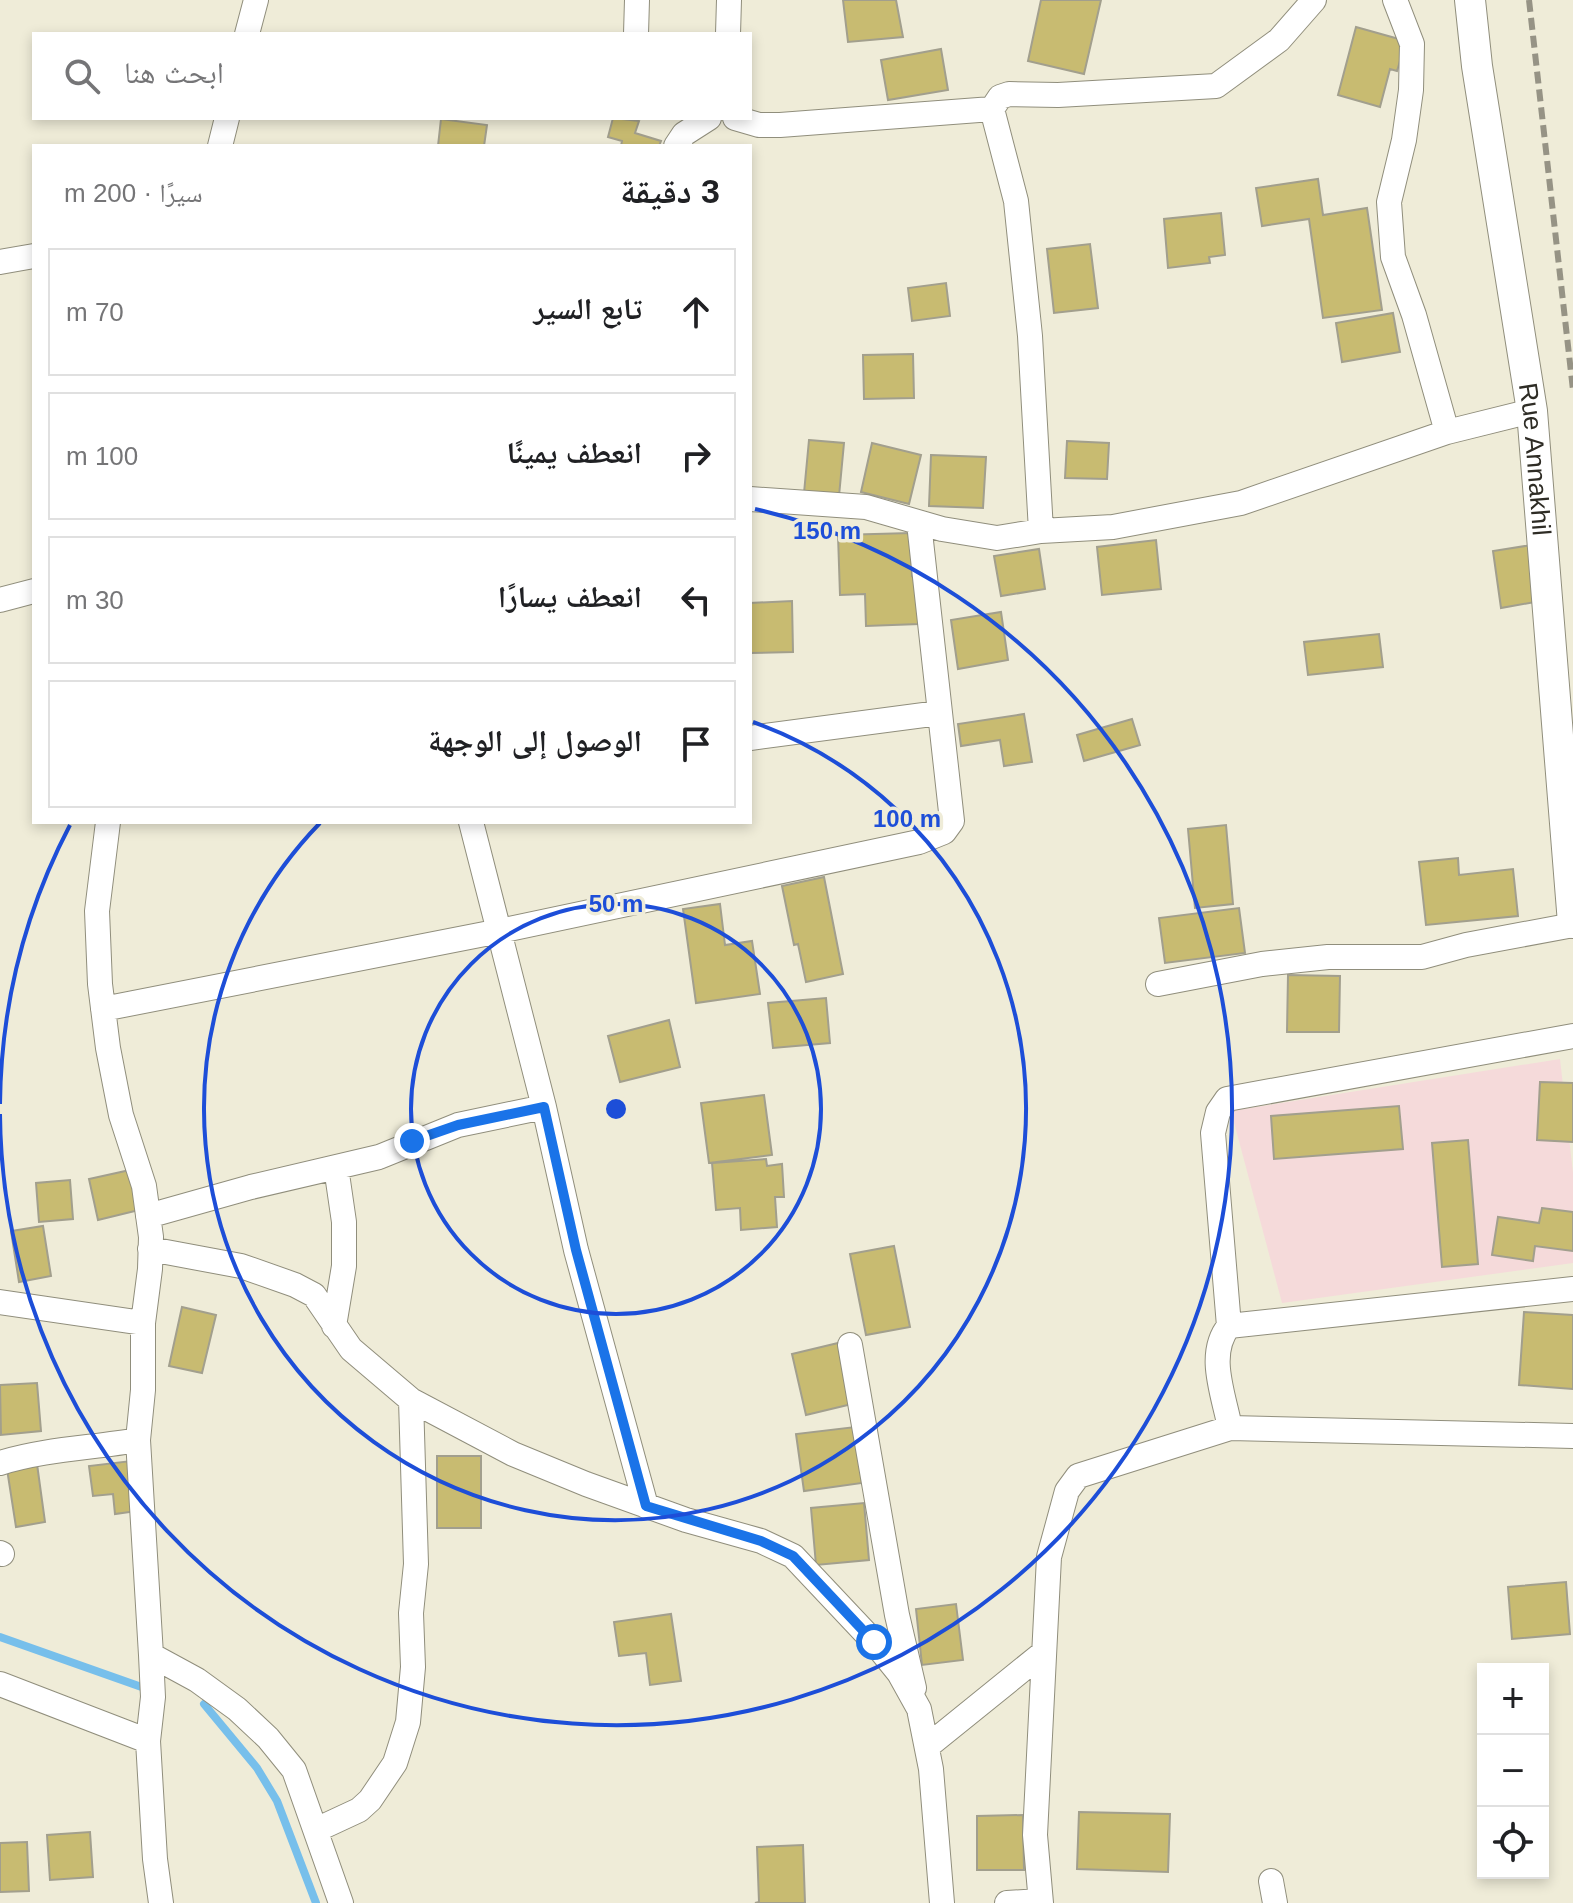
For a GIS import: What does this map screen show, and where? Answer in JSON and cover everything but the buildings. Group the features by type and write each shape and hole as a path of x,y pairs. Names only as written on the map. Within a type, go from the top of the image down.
{"street":[{"path":"248,32 256,0"},
{"path":"636,32 637,0"},
{"path":"728,32 729,0"},
{"path":"1041,531 1030,336 1016,201 992,109 1000,97 1009,94 1058,95 1216,86 1279,40 1314,0"},
{"path":"1395,0 1412,44 1407,115 1389,202 1393,257 1414,315 1447,432"},
{"name":"Rue Annakhil","path":"1470,0 1477,66 1532,411 1573,924"},
{"path":"742,120 759,125 780,125 992,109"},
{"path":"220,144 226,120"},
{"path":"679,133 705,120"},
{"path":"0,262 32,256"},
{"path":"752,499 866,507 919,523 997,538 1041,531 1113,527 1241,503 1447,432 1532,411"},
{"path":"103,1009 500,931 919,842 944,832 952,821 919,523"},
{"path":"0,600 32,592"},
{"path":"752,738 939,713"},
{"path":"108,824 97,911 103,1009 121,1115 144,1186 150,1249 138,1440 153,1697 148,1741 155,1859 161,1903"},
{"path":"472,824 544,1107 576,1250 646,1506"},
{"path":"1158,984 1262,964 1328,957 1422,957 1573,924"},
{"path":"1229,1326 1213,1133 1218,1112 1227,1099 1573,1036"},
{"path":"148,1216 251,1187 379,1157 412,1141 458,1125 544,1107"},
{"path":"334,1326 344,1266 344,1222 336,1167"},
{"path":"150,1249 241,1266 295,1285 314,1295 351,1349 411,1400 513,1454 646,1506 761,1541 793,1556 874,1642 899,1673 919,1709"},
{"path":"1230,1428 1216,1357 1218,1339 1229,1326 1573,1289"},
{"path":"0,1302 143,1323"},
{"path":"850,1345 897,1615 928,1746 942,1903"},
{"path":"316,1830 359,1810 370,1800 395,1763 408,1722 413,1667 411,1613 416,1564 411,1400"},
{"path":"1007,1903 1040,1902 1035,1835 1049,1557 1067,1491 1078,1476 1230,1428 1573,1436"},
{"path":"0,1463 36,1452 80,1450 138,1440"},
{"path":"928,1746 1043,1653"},
{"path":"151,1655 197,1680 237,1709 268,1738 294,1770 341,1903"},
{"path":"0,1684 148,1741"}],"shaded area":[{"path":"1560,1059 1573,1173 1573,1263 1282,1303 1231,1111"}],"waterway":[{"path":"0,1637 150,1690"},
{"path":"204,1704 257,1768 277,1801 316,1903"}],"railway":[{"path":"1529,0 1573,390"}],"route":[{"path":"412,1141 458,1125 544,1107 576,1250 646,1506 761,1541 793,1556 874,1642"}]}
